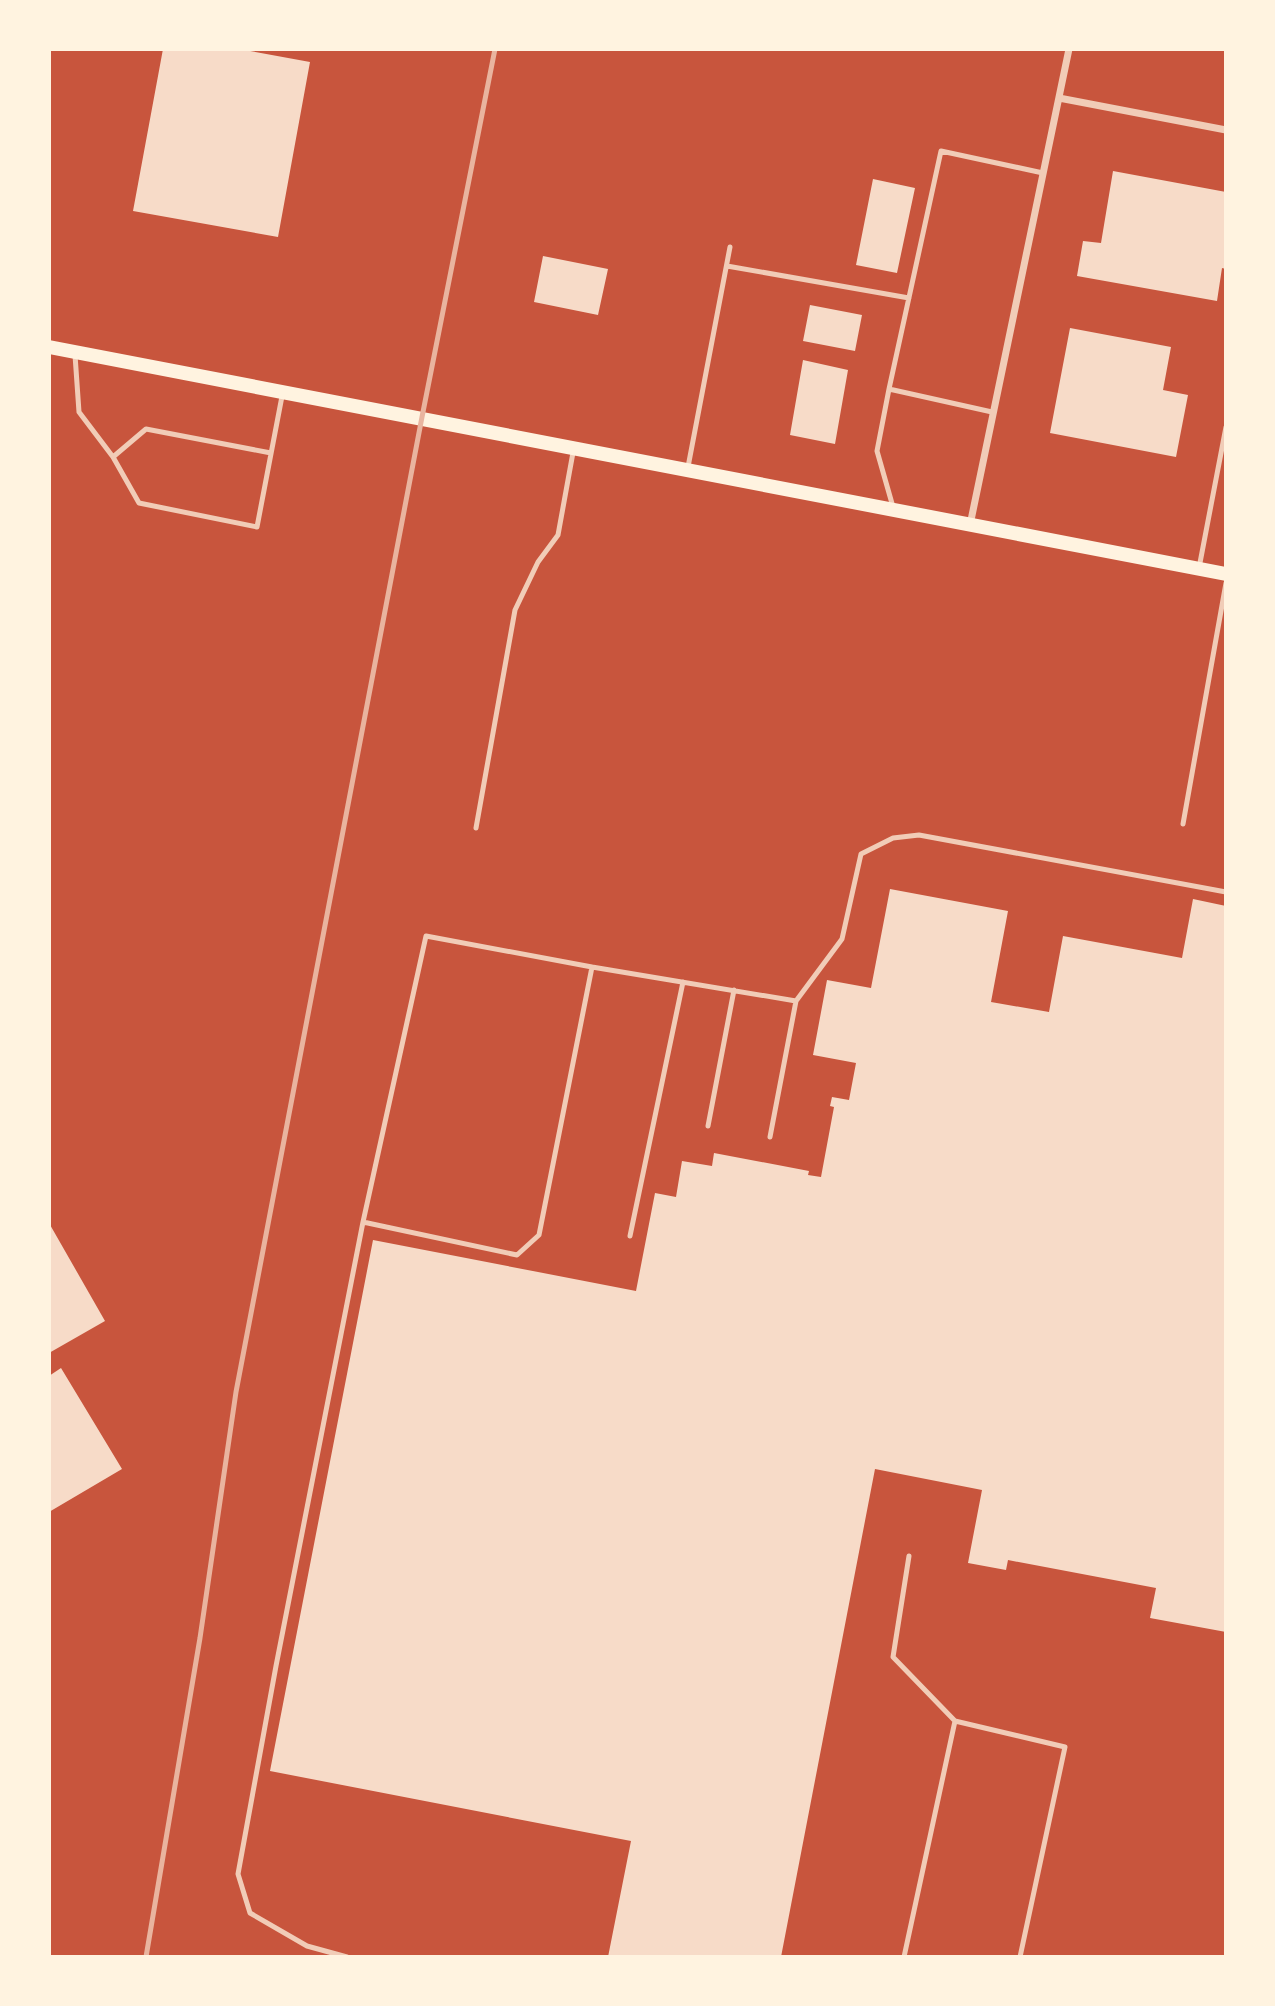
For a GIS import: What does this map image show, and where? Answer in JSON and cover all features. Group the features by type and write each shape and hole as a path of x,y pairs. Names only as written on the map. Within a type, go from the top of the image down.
{"main road":[{"path":"49,347 1226,574"}],"street":[{"path":"970,526 1069,49"},
{"path":"1059,98 1226,130"}],"lane":[{"path":"894,510 877,451 941,151 1043,173"},
{"path":"688,470 730,247"},
{"path":"727,266 909,298"},
{"path":"75,352 79,412 113,457 138,503 257,527 283,391"},
{"path":"889,390 992,412"},
{"path":"1199,569 1226,427"},
{"path":"113,457 146,429 271,453"},
{"path":"476,828 515,610 538,562 558,535 574,447"},
{"path":"1183,824 1226,583"},
{"path":"770,1137 796,1000 842,939 861,854 893,838 919,835 1226,892"},
{"path":"347,1957 307,1946 250,1913 238,1874 363,1222 426,936 592,967 796,1000"},
{"path":"363,1222 517,1255 539,1235 592,967"},
{"path":"630,1236 683,982"},
{"path":"708,1126 734,990"},
{"path":"909,1556 893,1657 955,1721 1065,1747 1020,1957"},
{"path":"904,1957 955,1721"}],"building":[{"path":"163,49 239,49 310,62 278,237 133,211"},
{"path":"1113,171 1226,192 1226,269 1222,268 1217,301 1077,276 1083,241 1101,243"},
{"path":"873,179 915,188 897,273 856,265"},
{"path":"543,256 608,269 598,315 534,302"},
{"path":"810,305 862,315 855,351 803,341"},
{"path":"1070,328 1171,347 1163,390 1188,395 1176,457 1050,433"},
{"path":"803,360 848,370 835,444 790,435"},
{"path":"890,889 1008,911 991,1002 1049,1012 1063,936 1182,958 1193,899 1226,906 1226,1632 1150,1618 1156,1588 1008,1560 1006,1570 968,1563 982,1490 875,1469 781,1957 608,1957 631,1841 270,1771 373,1240 636,1291 655,1193 676,1197 682,1161 712,1166 714,1153 809,1171 808,1175 821,1177 834,1107 830,1106 832,1097 849,1100 856,1063 813,1055 827,980 871,988"},
{"path":"49,1223 105,1321 49,1353"},
{"path":"61,1368 122,1469 49,1512 49,1376"}],"railway":[{"path":"146,1957 200,1638 236,1392 495,49"}]}
